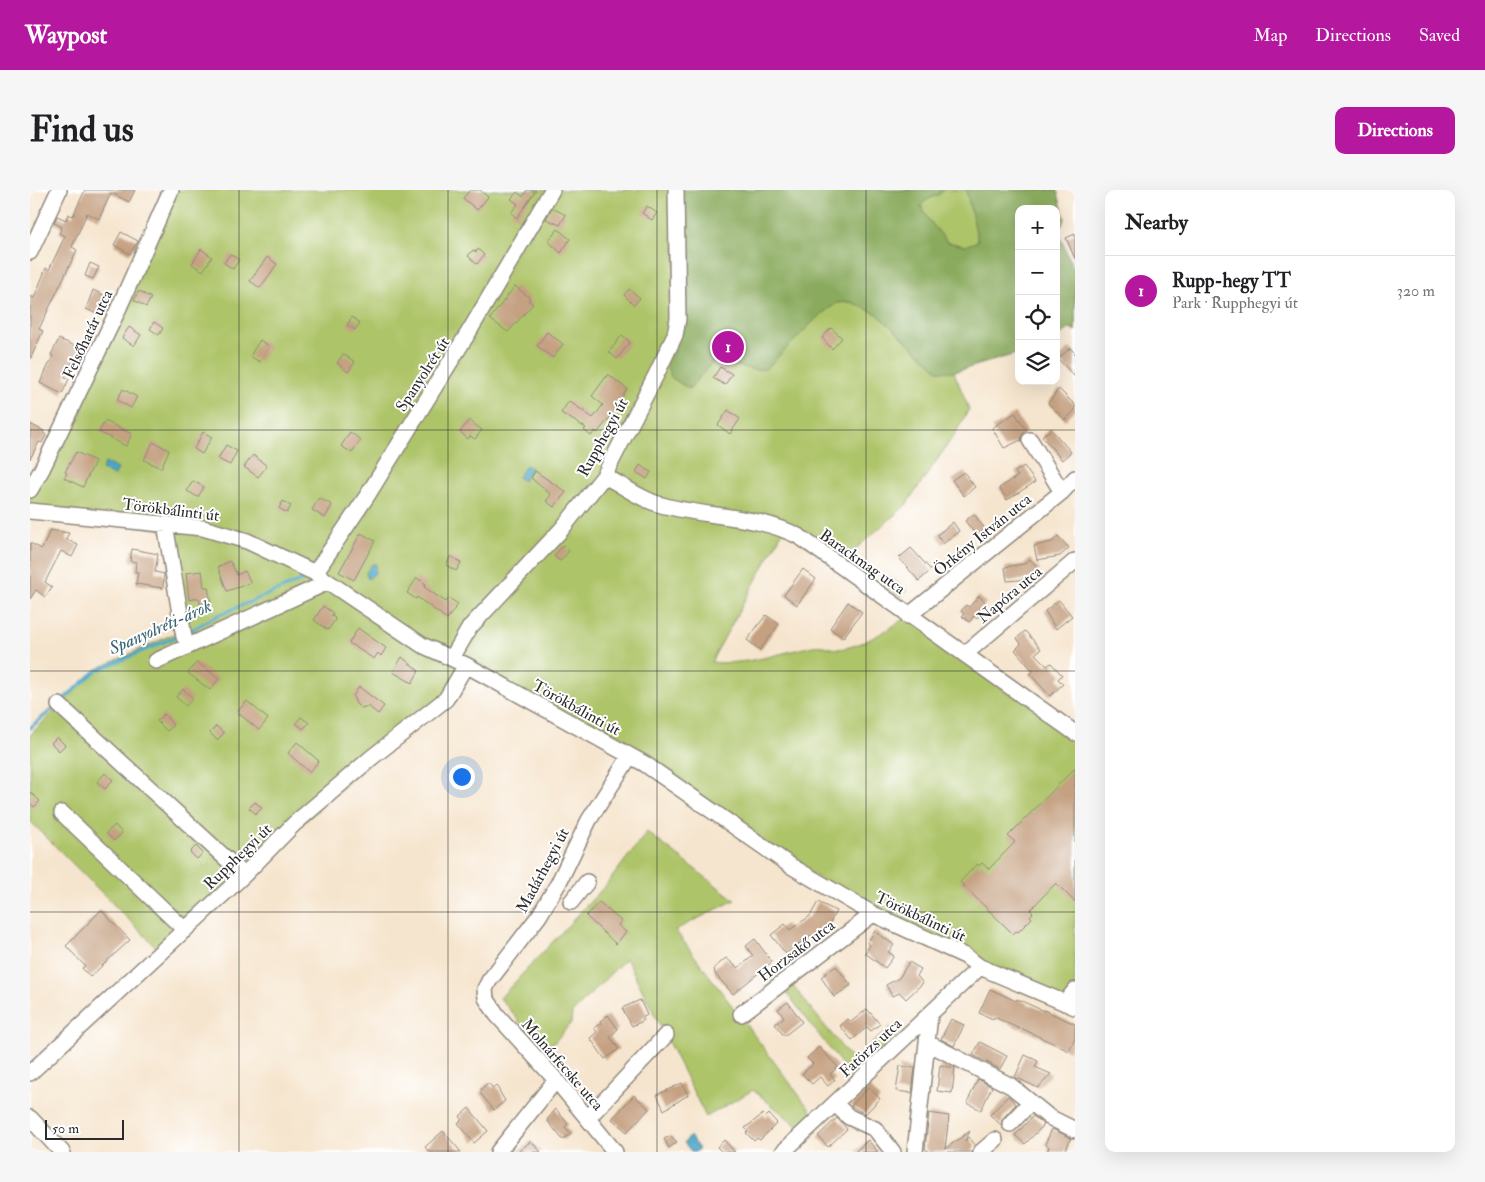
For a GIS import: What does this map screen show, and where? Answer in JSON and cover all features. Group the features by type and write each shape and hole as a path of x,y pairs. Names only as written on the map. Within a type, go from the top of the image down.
{"street":[{"path":"30,252 59,190"},
{"name":"Felsőhatár utca","path":"30,490 42,469 117,312 171,190"},
{"name":"Spanyolrét út","path":"321,577 367,496 470,330 552,190"},
{"name":"Rupphegyi út","path":"452,658 470,627 561,530 604,476 675,335 679,308 676,190"},
{"path":"1030,440 1062,492"},
{"name":"Barackmag utca","path":"604,476 638,496 659,504 722,518 762,522 785,529 807,542 908,616 965,654 1075,733"},
{"name":"Örkény István utca","path":"908,616 1062,492 1075,478"},
{"name":"Törökbálinti út","path":"30,511 203,528 233,536 321,577 422,645 466,665 647,766 790,866 873,914 965,956 980,967 1070,1005 1075,990"},
{"path":"165,524 183,634"},
{"name":"Napóra utca","path":"965,654 1075,561"},
{"path":"156,661 321,577"},
{"name":"Rupphegyi út","path":"30,1072 244,875 294,824 346,778 446,699 466,665"},
{"path":"60,705 244,875"},
{"name":"Madárhegyi út","path":"486,998 488,981 539,916 562,876 588,820 630,756"},
{"path":"62,813 185,930"},
{"path":"562,876 579,891"},
{"name":"Horzsakő utca","path":"741,1014 873,914"},
{"name":"Fatörzs utca","path":"783,1152 980,967"},
{"name":"Molnárfecske utca","path":"486,998 497,1015 556,1080 615,1152"},
{"path":"915,1152 930,1015"},
{"path":"588,1118 666,1034"},
{"path":"928,1044 1011,1086 1049,1117 1075,1130"},
{"path":"498,1152 556,1080"},
{"path":"1010,1124 1030,1103"},
{"path":"835,1104 849,1117 875,1129 893,1152"},
{"path":"30,1118 62,1152"},
{"path":"981,1152 995,1140"}],"green space":[{"path":"171,190 1057,190 1065,219 1060,228 1060,205 1015,205 1015,354 954,372 969,409 955,434 906,505 837,565 783,531 711,662 750,661 816,646 839,649 848,647 876,636 908,616 1075,733 1075,990 1065,1003 873,914 645,764 467,665 457,684 161,952 30,821 30,735 97,669 180,631 165,530 30,511 30,490"},
{"path":"676,190 944,190 921,205 929,220 947,242 965,246 978,241 966,190 1057,190 1065,219 1060,228 1060,205 1015,205 1015,354 953,372 939,371 877,314 851,302 837,303 820,315 766,369 755,370 717,361 711,364 689,389 672,378 663,360 675,335"},
{"path":"1060,237 1075,272 1075,331 1071,328 1060,335"},
{"path":"1060,237 1075,272 1075,331 1071,328 1060,335"},
{"path":"889,577 907,590 901,597 883,584"},
{"path":"647,832 735,900 675,930 814,1115 800,1128 753,1090 706,1117 626,958 572,1013 571,1023 545,1053 500,998 606,885"},
{"path":"793,986 853,1061 890,1027 898,1037 853,1079 786,992"}],"water":[{"path":"105,463 118,469 114,476 102,470"},
{"path":"526,465 531,468 523,481 518,477"},
{"path":"372,564 376,564 375,573 368,579 366,573"},
{"path":"690,1136 699,1149 695,1152 692,1152 684,1143"}],"building":[{"path":"85,190 135,190 129,202 111,193 99,219 87,213 72,247 77,250 39,329 43,331 30,360 30,296 34,298 46,268 49,270 65,236 59,233 62,227 54,223 57,216 66,220 68,214 73,216"},
{"path":"470,190 480,190 488,197 477,210 463,198"},
{"path":"527,190 536,190 517,218 511,213 518,204 511,199 517,192 523,197"},
{"path":"647,206 657,213 652,220 642,213"},
{"path":"552,208 566,215 560,225 546,219"},
{"path":"558,229 570,239 561,253 548,241"},
{"path":"121,232 138,241 130,254 114,245"},
{"path":"1075,234 1075,259 1066,238"},
{"path":"201,249 212,257 203,271 192,264"},
{"path":"478,249 484,255 477,264 468,256 473,250 476,252"},
{"path":"230,254 239,260 233,269 224,263"},
{"path":"267,257 277,264 260,288 250,281"},
{"path":"90,263 99,267 93,279 85,276"},
{"path":"515,286 530,298 528,300 533,304 508,332 490,319"},
{"path":"629,289 640,298 634,305 624,295"},
{"path":"93,290 110,298 101,316 86,309"},
{"path":"139,291 151,298 146,307 134,300"},
{"path":"352,317 360,323 355,330 347,325"},
{"path":"154,322 163,328 159,335 150,329"},
{"path":"129,327 141,335 134,346 122,338"},
{"path":"831,328 842,338 832,349 822,338"},
{"path":"547,332 563,344 553,358 537,346"},
{"path":"622,335 630,342 617,359 609,352"},
{"path":"59,339 85,350 78,365 72,362 65,377 69,379 62,394 40,383"},
{"path":"260,340 269,346 260,362 250,356"},
{"path":"1070,348 1075,353 1075,377 1060,361 1060,357"},
{"path":"343,354 355,362 348,372 337,363"},
{"path":"720,367 732,374 725,385 713,378"},
{"path":"608,374 627,389 618,404 620,406 597,433 595,431 591,436 584,430 586,428 561,413 569,401 593,418 603,405 592,396"},
{"path":"123,389 137,397 131,408 117,400"},
{"path":"1059,389 1075,405 1075,410 1065,420 1048,403"},
{"path":"728,410 740,419 730,434 718,425"},
{"path":"1015,413 1027,431 1022,435 1021,440 1004,448 992,428"},
{"path":"469,420 482,430 475,439 470,436 468,439 460,432"},
{"path":"105,421 132,434 126,446 99,432"},
{"path":"30,424 44,431 43,433 46,435 42,443 39,442 30,459"},
{"path":"1051,429 1071,452 1062,460 1042,436"},
{"path":"203,432 212,437 202,454 194,449"},
{"path":"350,432 361,440 352,453 341,446"},
{"path":"153,442 169,450 161,468 144,460"},
{"path":"226,445 237,451 230,465 218,459"},
{"path":"76,452 95,461 83,487 64,478 67,473 65,472"},
{"path":"253,455 267,466 258,477 244,467"},
{"path":"640,465 651,472 647,479 636,472"},
{"path":"1024,466 1035,482 1007,500 999,488 1018,476 1015,472"},
{"path":"535,471 566,492 554,507 546,501 551,495 531,478"},
{"path":"964,472 975,487 964,496 952,480"},
{"path":"193,481 204,487 198,497 187,491"},
{"path":"319,498 332,505 325,518 312,510"},
{"path":"283,501 291,506 287,513 279,508"},
{"path":"974,514 985,529 977,536 965,521"},
{"path":"953,522 959,531 943,544 937,535"},
{"path":"50,530 69,533 66,539 78,545 72,557 61,551 45,582 52,587 45,597 36,590 30,599 30,543 42,549"},
{"path":"361,533 375,541 354,580 339,572"},
{"path":"1058,536 1069,548 1060,556 1037,560 1034,546 1052,542"},
{"path":"563,545 569,551 560,561 554,556"},
{"path":"911,548 931,570 919,581 899,558"},
{"path":"132,549 158,554 155,572 164,574 163,588 136,584 138,572 135,572 136,562 130,561"},
{"path":"451,556 461,563 456,571 446,565"},
{"path":"1030,559 1040,570 1030,579 1007,581 1005,567 1024,564"},
{"path":"230,561 237,575 245,571 251,583 227,591 218,567"},
{"path":"803,569 816,579 797,605 784,595"},
{"path":"202,571 204,587 208,587 211,603 200,604 199,598 189,600 186,573"},
{"path":"417,578 426,584 424,587 446,602 449,598 458,604 447,619 417,597 416,599 407,593"},
{"path":"979,596 986,603 980,610 982,613 977,619 974,616 969,622 962,616 964,614 961,611 966,605 969,607"},
{"path":"1059,600 1072,616 1056,629 1045,611"},
{"path":"848,602 862,612 843,638 830,628"},
{"path":"323,606 333,613 331,615 335,620 328,630 314,620"},
{"path":"766,615 779,624 760,650 747,640"},
{"path":"358,628 386,648 381,656 378,653 374,659 349,643"},
{"path":"1025,631 1041,649 1035,654 1047,666 1051,663 1062,675 1058,679 1063,684 1050,696 1030,674 1033,671 1015,650 1021,644 1017,638"},
{"path":"402,657 419,671 412,683 393,672"},
{"path":"197,662 219,679 210,690 188,673"},
{"path":"359,687 384,706 378,714 368,706 361,708 356,704 353,696"},
{"path":"183,689 193,698 186,706 176,697"},
{"path":"247,701 268,719 259,730 237,712"},
{"path":"164,714 173,725 167,731 157,721"},
{"path":"301,717 309,723 303,729 296,723"},
{"path":"216,726 224,733 217,740 210,733"},
{"path":"57,737 65,745 59,751 51,743"},
{"path":"297,742 319,761 309,772 288,753"},
{"path":"1075,768 1075,902 1056,883 1030,910 1033,913 1030,916 1032,918 1018,932 1016,931 1013,934 960,882 977,864 979,866 982,863 989,869 1015,842 1008,836"},
{"path":"105,773 113,780 105,789 97,782"},
{"path":"30,792 40,801 34,807 30,803"},
{"path":"255,802 262,808 256,814 249,808"},
{"path":"115,825 122,833 114,841 106,833"},
{"path":"196,846 203,853 197,859 190,852"},
{"path":"599,902 621,921 618,925 626,932 616,944 586,916"},
{"path":"818,902 836,911 830,923 819,934 813,938 811,935 786,954 771,935 785,924 790,930 810,916"},
{"path":"101,910 130,940 90,977 82,968 85,966 66,946"},
{"path":"875,931 894,945 888,952 894,956 885,968 865,953 870,945 867,943"},
{"path":"755,939 772,962 733,994 715,974 714,968 726,958 738,968 753,956 746,946"},
{"path":"909,962 921,969 917,976 923,983 906,999 900,993 892,996 886,985 899,978"},
{"path":"836,966 851,985 834,997 821,977"},
{"path":"990,989 1075,1024 1075,1038 1069,1051 1021,1028 979,1013"},
{"path":"640,1000 647,1015 642,1018 643,1021 632,1026 622,1008"},
{"path":"788,1002 802,1022 784,1036 775,1024 784,1017 778,1009"},
{"path":"867,1009 880,1024 871,1031 867,1027 852,1040 840,1026 848,1019 851,1022"},
{"path":"608,1015 618,1029 610,1037 619,1049 605,1059 590,1038 597,1032 594,1028"},
{"path":"951,1019 964,1025 954,1046 941,1039"},
{"path":"980,1042 1007,1056 1000,1069 973,1055"},
{"path":"819,1047 838,1067 830,1074 835,1080 828,1086 820,1077 812,1084 802,1074 813,1064 807,1058"},
{"path":"1025,1055 1038,1061 1035,1067 1051,1074 1038,1088 1015,1077"},
{"path":"940,1065 955,1068 952,1093 937,1091"},
{"path":"900,1066 915,1068 912,1093 896,1091"},
{"path":"978,1079 992,1087 981,1110 967,1103"},
{"path":"488,1083 493,1088 496,1085 505,1101 494,1110 480,1093 481,1089"},
{"path":"682,1083 688,1095 664,1110 657,1095"},
{"path":"869,1087 880,1099 865,1114 851,1106"},
{"path":"634,1095 649,1109 627,1132 612,1119"},
{"path":"1008,1096 1016,1104 1003,1118 1001,1125 990,1115"},
{"path":"469,1108 488,1131 474,1143 458,1123 462,1119 460,1116"},
{"path":"556,1109 568,1124 565,1127 571,1133 563,1140 547,1120"},
{"path":"929,1113 949,1116 945,1149 970,1131 965,1141 969,1137 975,1145 972,1152 930,1152 925,1149"},
{"path":"763,1114 766,1117 769,1114 777,1123 760,1140 757,1138 754,1141 746,1133 748,1131 745,1128"},
{"path":"1033,1116 1044,1125 1025,1144 1015,1135"},
{"path":"837,1118 847,1129 828,1147 818,1136"},
{"path":"1052,1129 1071,1138 1064,1152 1047,1152 1049,1147 1045,1144"},
{"path":"443,1131 461,1152 429,1152 425,1147"},
{"path":"671,1136 677,1142 669,1148 664,1139"},
{"path":"724,1140 735,1152 722,1152 717,1147"},
{"path":"868,1140 878,1152 855,1152"},
{"path":"531,1141 541,1152 518,1152"}],"waterway":[{"name":"Spanyolréti-árok","path":"188,632 214,617 303,580 313,579"},
{"name":"Spanyolréti-árok","path":"60,702 96,671 180,635"},
{"name":"Spanyolréti-árok","path":"30,728 56,706"}],"place":[{"name":"Rupp-hegy TT","path":"728,347"}]}
